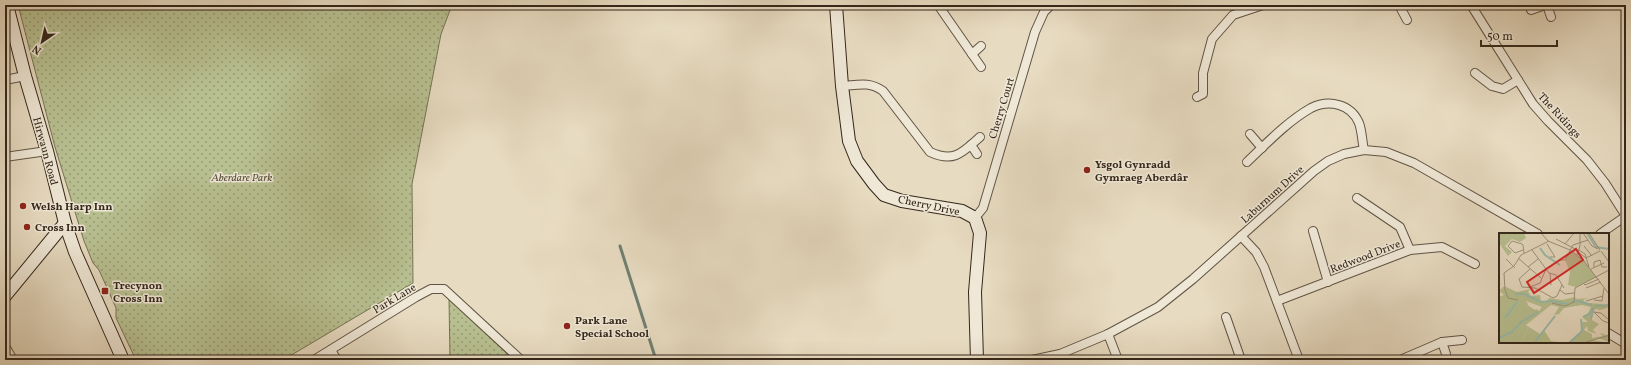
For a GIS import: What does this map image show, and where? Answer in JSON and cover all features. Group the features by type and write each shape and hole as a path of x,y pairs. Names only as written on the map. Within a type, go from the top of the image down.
{"main road":[{"name":"Hirwaun Road","path":"7,5 65,223 75,252 123,360"},
{"name":"Cherry Drive","path":"836,5 842,86 849,141 857,160 884,195 902,201 962,211 975,218 980,233 975,292 976,360"},
{"path":"5,296 65,223"}],"street":[{"path":"938,5 981,67"},
{"name":"Cherry Court","path":"975,218 983,208 1035,32 1044,12 1051,5"},
{"path":"1197,97 1203,94 1203,73 1212,39 1233,15 1263,5"},
{"path":"1399,5 1408,20"},
{"name":"The Ridings","path":"1471,5 1533,104 1587,160 1626,216"},
{"path":"1532,10 1546,5 1551,17"},
{"path":"972,54 981,46"},
{"path":"1475,74 1492,86 1503,89 1518,80"},
{"path":"5,80 25,76"},
{"path":"842,86 870,84 883,91 921,142 930,152 941,157 950,157 971,145 980,137"},
{"path":"1247,162 1286,126 1312,108 1331,104 1346,108 1353,114 1359,124 1364,150"},
{"path":"1250,134 1262,148"},
{"path":"971,145 977,154"},
{"name":"Laburnum Drive","path":"1032,360 1060,354 1108,334 1158,307 1193,279 1314,171 1328,161 1344,154 1364,150 1386,152 1414,163 1536,233"},
{"path":"5,157 47,151"},
{"name":"Redwood Drive","path":"1357,198 1400,227 1410,250"},
{"path":"1601,233 1626,216"},
{"name":"Redwood Drive","path":"1313,231 1328,282"},
{"path":"1241,236 1256,252 1264,267 1299,360"},
{"name":"Redwood Drive","path":"1277,301 1410,250 1442,247 1475,264"},
{"name":"Park Lane","path":"314,360 431,289 444,289 521,360"},
{"path":"1226,317 1241,360"},
{"path":"1108,334 1118,360"},
{"path":"1609,334 1626,344"},
{"path":"1400,360 1442,342 1462,340"},
{"path":"1442,342 1446,354"},
{"path":"5,346 13,360"},
{"path":"331,350 337,360"}],"green space":[{"name":"Aberdare Park","path":"18,5 452,5 441,34 412,184 413,283 283,360 136,360 116,318 116,308 99,270 93,263 84,241 55,147"},
{"path":"449,299 514,360 450,360"}],"waterway":[{"path":"620,246 656,360"}],"place":[{"name":"Ysgol Gynradd Gymraeg Aberdâr","path":"1087,170"},
{"name":"Welsh Harp Inn","path":"23,206"},
{"name":"Cross Inn","path":"27,227"},
{"name":"Trecynon Cross Inn","path":"105,291"},
{"name":"Park Lane Special School","path":"567,326"}]}
